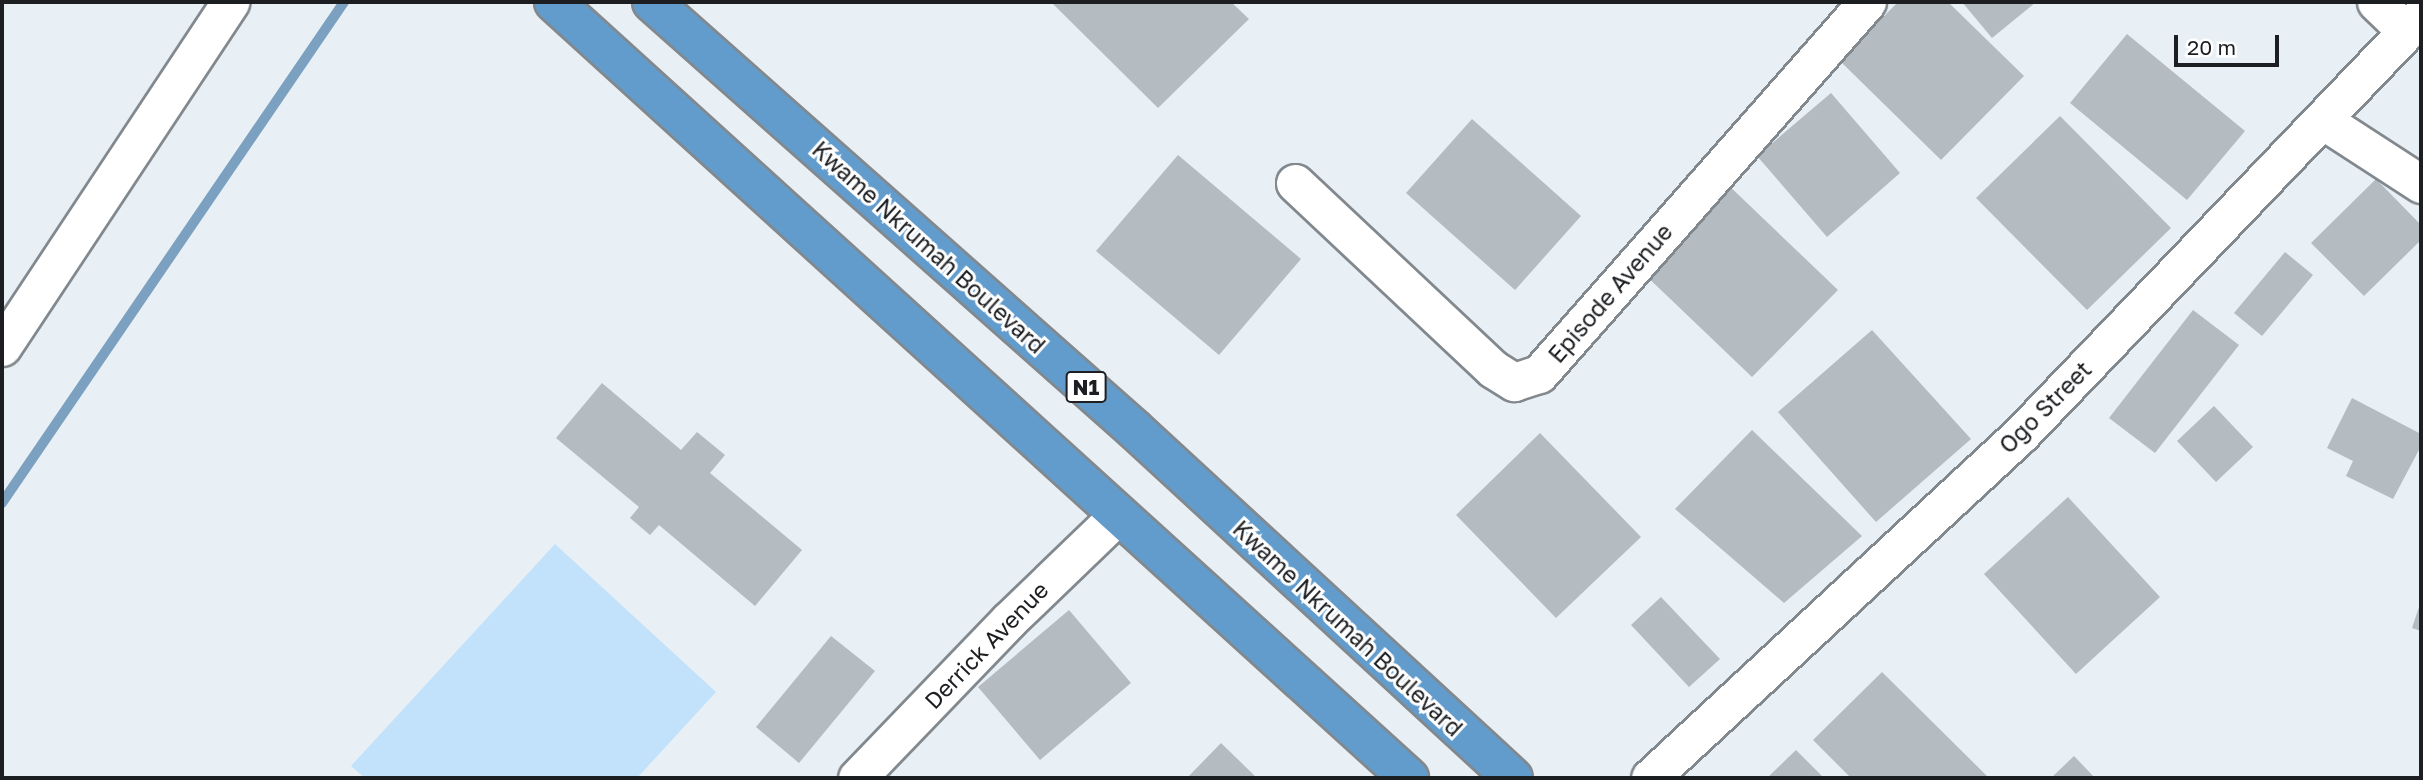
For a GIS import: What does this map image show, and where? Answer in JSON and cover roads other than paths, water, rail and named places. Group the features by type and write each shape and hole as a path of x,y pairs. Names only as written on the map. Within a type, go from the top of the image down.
{"highway":[{"path":"554,2 1409,778"},
{"name":"Kwame Nkrumah Boulevard","path":"652,2 1134,429 1513,778"}],"street":[{"path":"2,347 230,2"},
{"name":"Episode Avenue","path":"1295,183 1493,369 1514,382 1539,374 1867,2"},
{"path":"2376,2 2414,24"},
{"name":"Ogo Street","path":"1650,778 2021,433 2324,121 2414,24"},
{"path":"2324,121 2421,184"},
{"name":"Derrick Avenue","path":"857,778 1008,621 1118,515"}],"waterway":[{"path":"2,503 344,2"}]}
